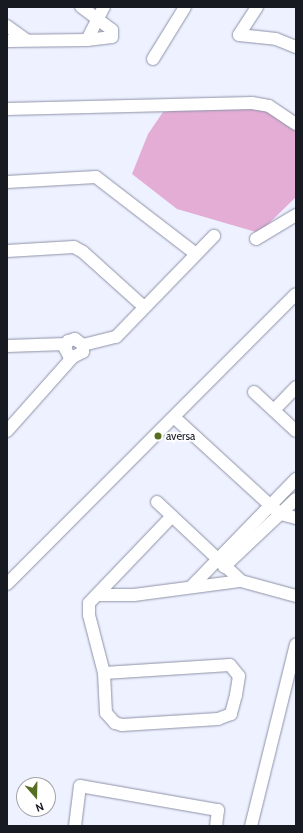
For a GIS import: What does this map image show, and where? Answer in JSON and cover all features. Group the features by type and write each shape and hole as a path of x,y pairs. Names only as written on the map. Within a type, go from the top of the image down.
{"street":[{"path":"7,41 87,40 112,37 114,34 101,12 81,7"},
{"path":"152,58 185,7"},
{"path":"257,7 239,35 276,40 296,47"},
{"path":"87,40 101,12"},
{"path":"7,26 26,40"},
{"path":"7,109 252,103 269,106 296,124"},
{"path":"7,182 96,177 196,254"},
{"path":"256,239 296,215"},
{"path":"7,346 66,344 75,339 83,345 113,339 214,236"},
{"path":"7,251 74,247 83,252 144,307"},
{"path":"7,584 296,294"},
{"path":"66,344 66,352 73,357"},
{"path":"7,432 73,357 83,352 83,345"},
{"path":"274,410 296,387"},
{"path":"254,392 296,431"},
{"path":"174,418 271,506 281,514 296,518"},
{"path":"220,563 296,479"},
{"path":"191,587 281,514 296,499"},
{"path":"157,502 220,563 241,581"},
{"path":"104,673 230,665 239,676 231,714 218,719 122,725 115,723 106,713 104,673 89,615 90,603 172,516"},
{"path":"97,595 134,595 241,581 296,596"},
{"path":"252,826 296,644"},
{"path":"75,826 80,786 218,810 216,826"}],"shaded area":[{"path":"251,102 296,129 296,197 259,233 177,209 132,174 148,134 163,112"}],"place":[{"name":"aversa","path":"158,436"}]}
